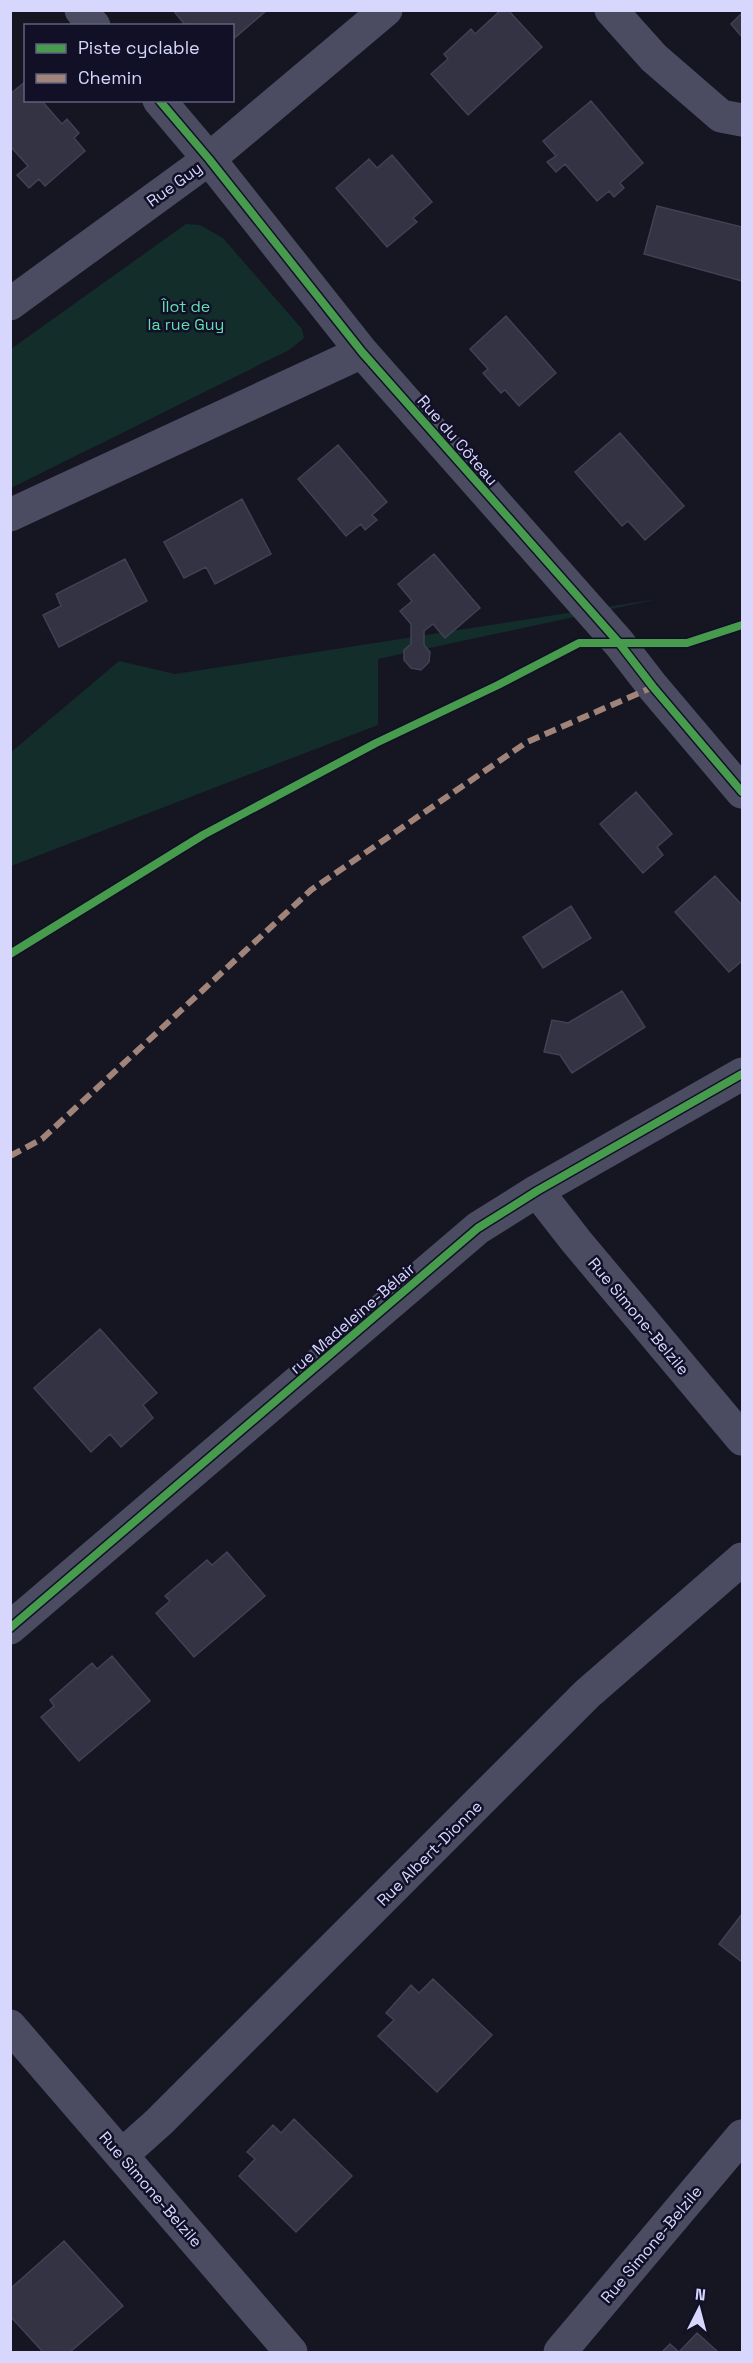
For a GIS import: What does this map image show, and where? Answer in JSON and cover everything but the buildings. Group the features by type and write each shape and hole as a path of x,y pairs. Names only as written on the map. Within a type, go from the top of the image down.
{"street":[{"path":"81,10 92,24"},
{"name":"Rue Guy","path":"10,304 209,159 386,10"},
{"path":"611,10 654,58 721,116 742,120"},
{"name":"Rue du Côteau","path":"161,102 209,159 362,352 619,643 742,792"},
{"path":"10,515 362,352"},
{"name":"rue Madeleine-Bélair","path":"10,1628 478,1228 537,1191 742,1074"},
{"name":"Rue Simone-Belzile","path":"537,1191 742,1439"},
{"name":"Rue Albert-Dionne","path":"122,2155 176,2106 588,1694 742,1559"},
{"name":"Rue Simone-Belzile","path":"10,2026 291,2352"},
{"name":"Rue Simone-Belzile","path":"560,2352 742,2136"}],"green space":[{"name":"Îlot de la rue Guy","path":"186,224 200,225 223,238 302,329 304,338 289,350 11,488 11,349"},
{"path":"658,599 378,659 378,725 11,866 10,753 119,661 175,674"}],"marked path":[{"path":"10,1156 42,1139 311,890 527,742 653,687"}],"cycle path":[{"path":"161,102 209,159 362,352 619,643 742,792"},
{"path":"10,954 203,835 376,743 498,685 579,643 687,643 742,625"},
{"path":"10,1628 478,1228 537,1191 742,1074"}]}
